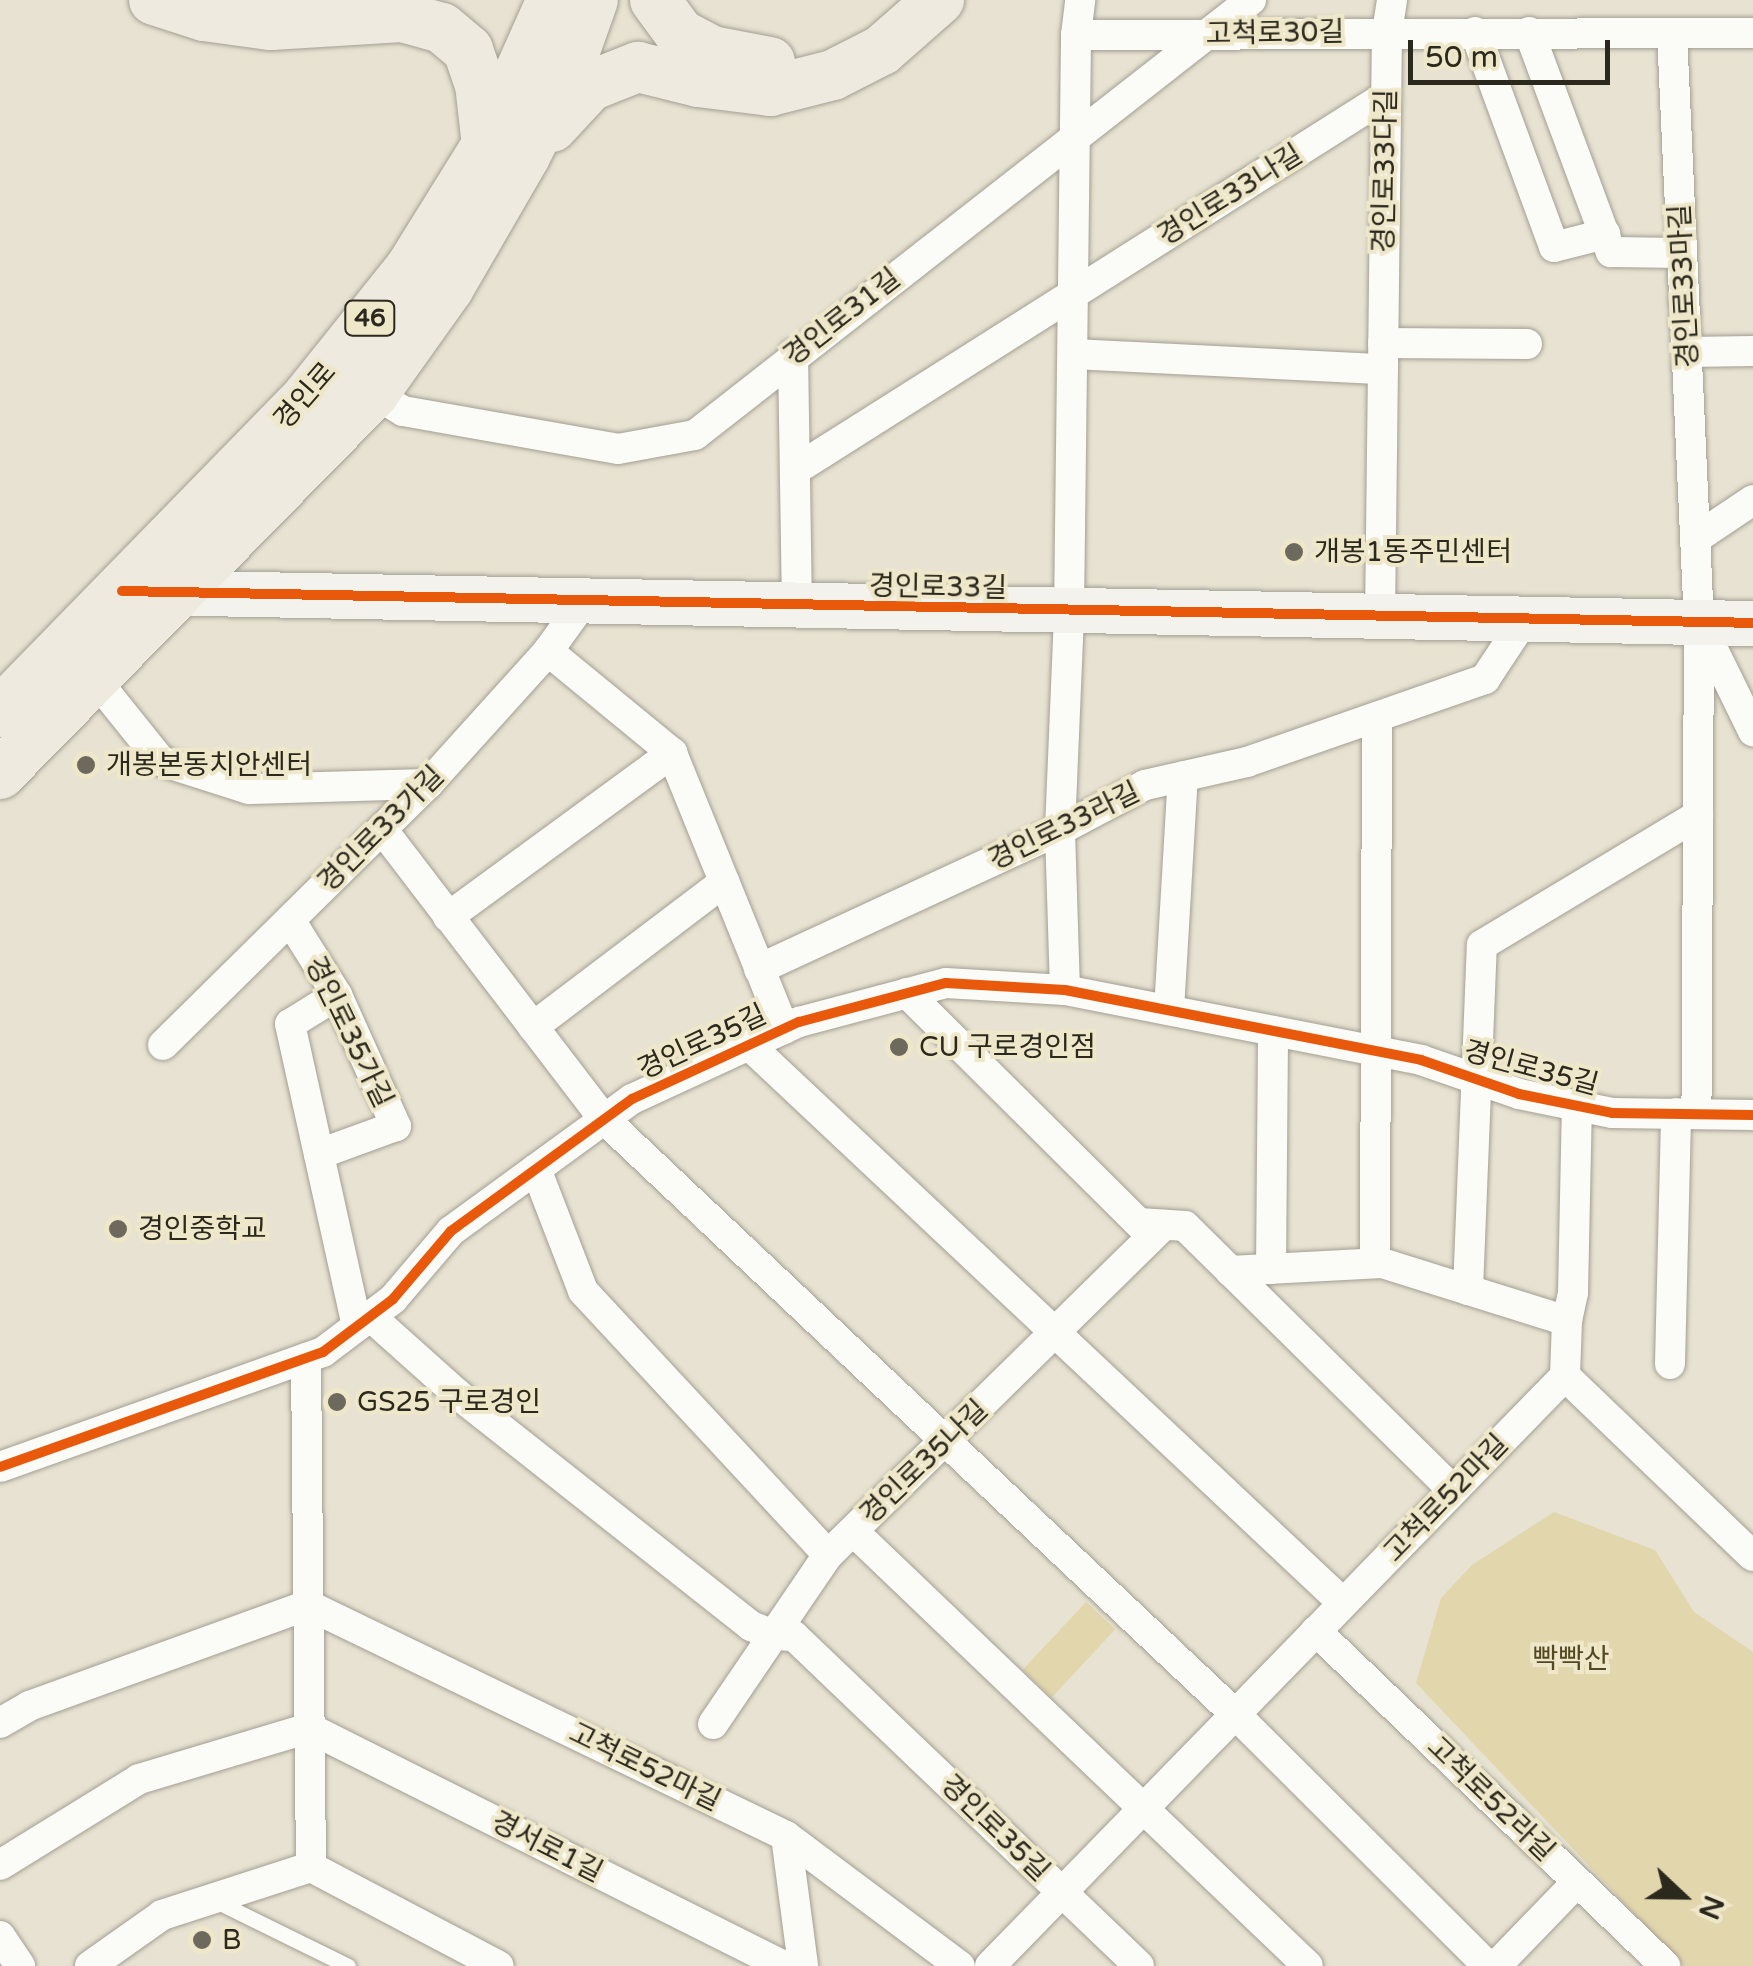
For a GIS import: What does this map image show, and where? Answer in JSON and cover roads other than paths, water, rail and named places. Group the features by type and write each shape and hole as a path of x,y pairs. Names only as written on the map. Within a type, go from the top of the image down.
{"main road":[{"path":"154,0 204,16 272,25 402,17 442,28 468,50 506,151 590,86 638,67 698,82 770,91 834,75 882,50 939,0"},
{"path":"262,0 290,0"},
{"name":"경인로","path":"0,774 374,394 448,289 506,151 552,0"},
{"name":"경인로","path":"7,693 122,591 307,397 567,72 593,0"},
{"path":"656,0 680,34 712,51 750,62 787,63 826,51 872,29 908,0"}],"street":[{"path":"1066,990 1060,830 1069,612 1076,34 1080,0"},
{"name":"경인로31길","path":"374,394 403,411 618,450 694,436 793,354 1251,0"},
{"name":"경인로33다길","path":"1380,619 1387,32 1392,0"},
{"path":"1475,32 1554,246 1605,234"},
{"path":"1529,32 1612,252 1682,253"},
{"name":"경인로33마길","path":"1672,33 1699,622"},
{"name":"고척로30길","path":"1076,34 1753,33"},
{"name":"경인로33나길","path":"795,470 1386,96"},
{"path":"1073,354 1383,356 1527,344"},
{"path":"1687,352 1753,351"},
{"path":"793,354 797,606"},
{"path":"1695,540 1753,500"},
{"name":"경인로33길","path":"122,591 1380,619 1753,623"},
{"name":"경인로33가길","path":"163,1045 428,784 548,651 584,601"},
{"name":"경인로33라길","path":"759,969 1060,830 1145,785 1246,762 1485,679 1524,620"},
{"path":"1699,622 1753,732"},
{"path":"1670,1364 1686,1114 1698,815 1699,622"},
{"path":"548,651 672,754 784,1029"},
{"path":"95,679 161,761 249,789 428,784"},
{"path":"1375,1263 1376,717"},
{"path":"448,916 672,754"},
{"path":"1169,1010 1183,776"},
{"name":"경인로35길","path":"1468,1290 1482,946 1698,815"},
{"path":"382,829 604,1120 1236,1714 1488,1966"},
{"path":"533,1027 724,882"},
{"name":"경인로35가길","path":"290,920 337,996 396,1126 319,1154"},
{"name":"경인로35길","path":"0,1467 323,1352 393,1298 450,1231 632,1099 784,1029 946,983 1066,990 1421,1060 1519,1094 1612,1112 1753,1115"},
{"path":"907,993 1139,1222 1185,1226 1454,1490"},
{"path":"337,996 290,1024 363,1321"},
{"path":"1271,1269 1273,1031"},
{"name":"경인로35길","path":"749,1045 1343,1604"},
{"name":"경인로35길","path":"1567,1321 1573,1292 1577,1106"},
{"path":"536,1168 583,1291 828,1554"},
{"name":"경인로35나길","path":"713,1724 828,1554 1164,1224"},
{"path":"1230,1271 1375,1263 1567,1321 1565,1376 1753,1556"},
{"name":"경인로35길","path":"363,1321 751,1626 773,1635 794,1636 1062,1892"},
{"path":"306,1358 310,1867"},
{"name":"고척로52마길","path":"990,1966 1565,1376"},
{"path":"853,1531 1308,1966"},
{"path":"0,1723 29,1706 308,1605"},
{"name":"고척로52마길","path":"308,1605 786,1836 960,1966"},
{"name":"고척로52라길","path":"1316,1632 1665,1966"},
{"path":"0,1865 139,1779 309,1728"},
{"name":"경서로1길","path":"309,1728 784,1966"},
{"path":"786,1836 802,1966"},
{"path":"102,1964 162,1915 310,1867 499,1966"},
{"path":"1496,1966 1578,1882"},
{"path":"1062,1892 1139,1966"},
{"path":"0,1936 20,1966"}],"lane":[{"path":"213,1899 348,1966"}],"place":[{"name":"개봉1동주민센터","path":"1294,552"},
{"name":"개봉본동치안센터","path":"86,765"},
{"name":"CU 구로경인점","path":"899,1047"},
{"name":"경인중학교","path":"118,1229"},
{"name":"GS25 구로경인","path":"337,1402"},
{"name":"B","path":"202,1940"}],"park label":[{"name":"빡빡산","path":"1571,1659"}]}
